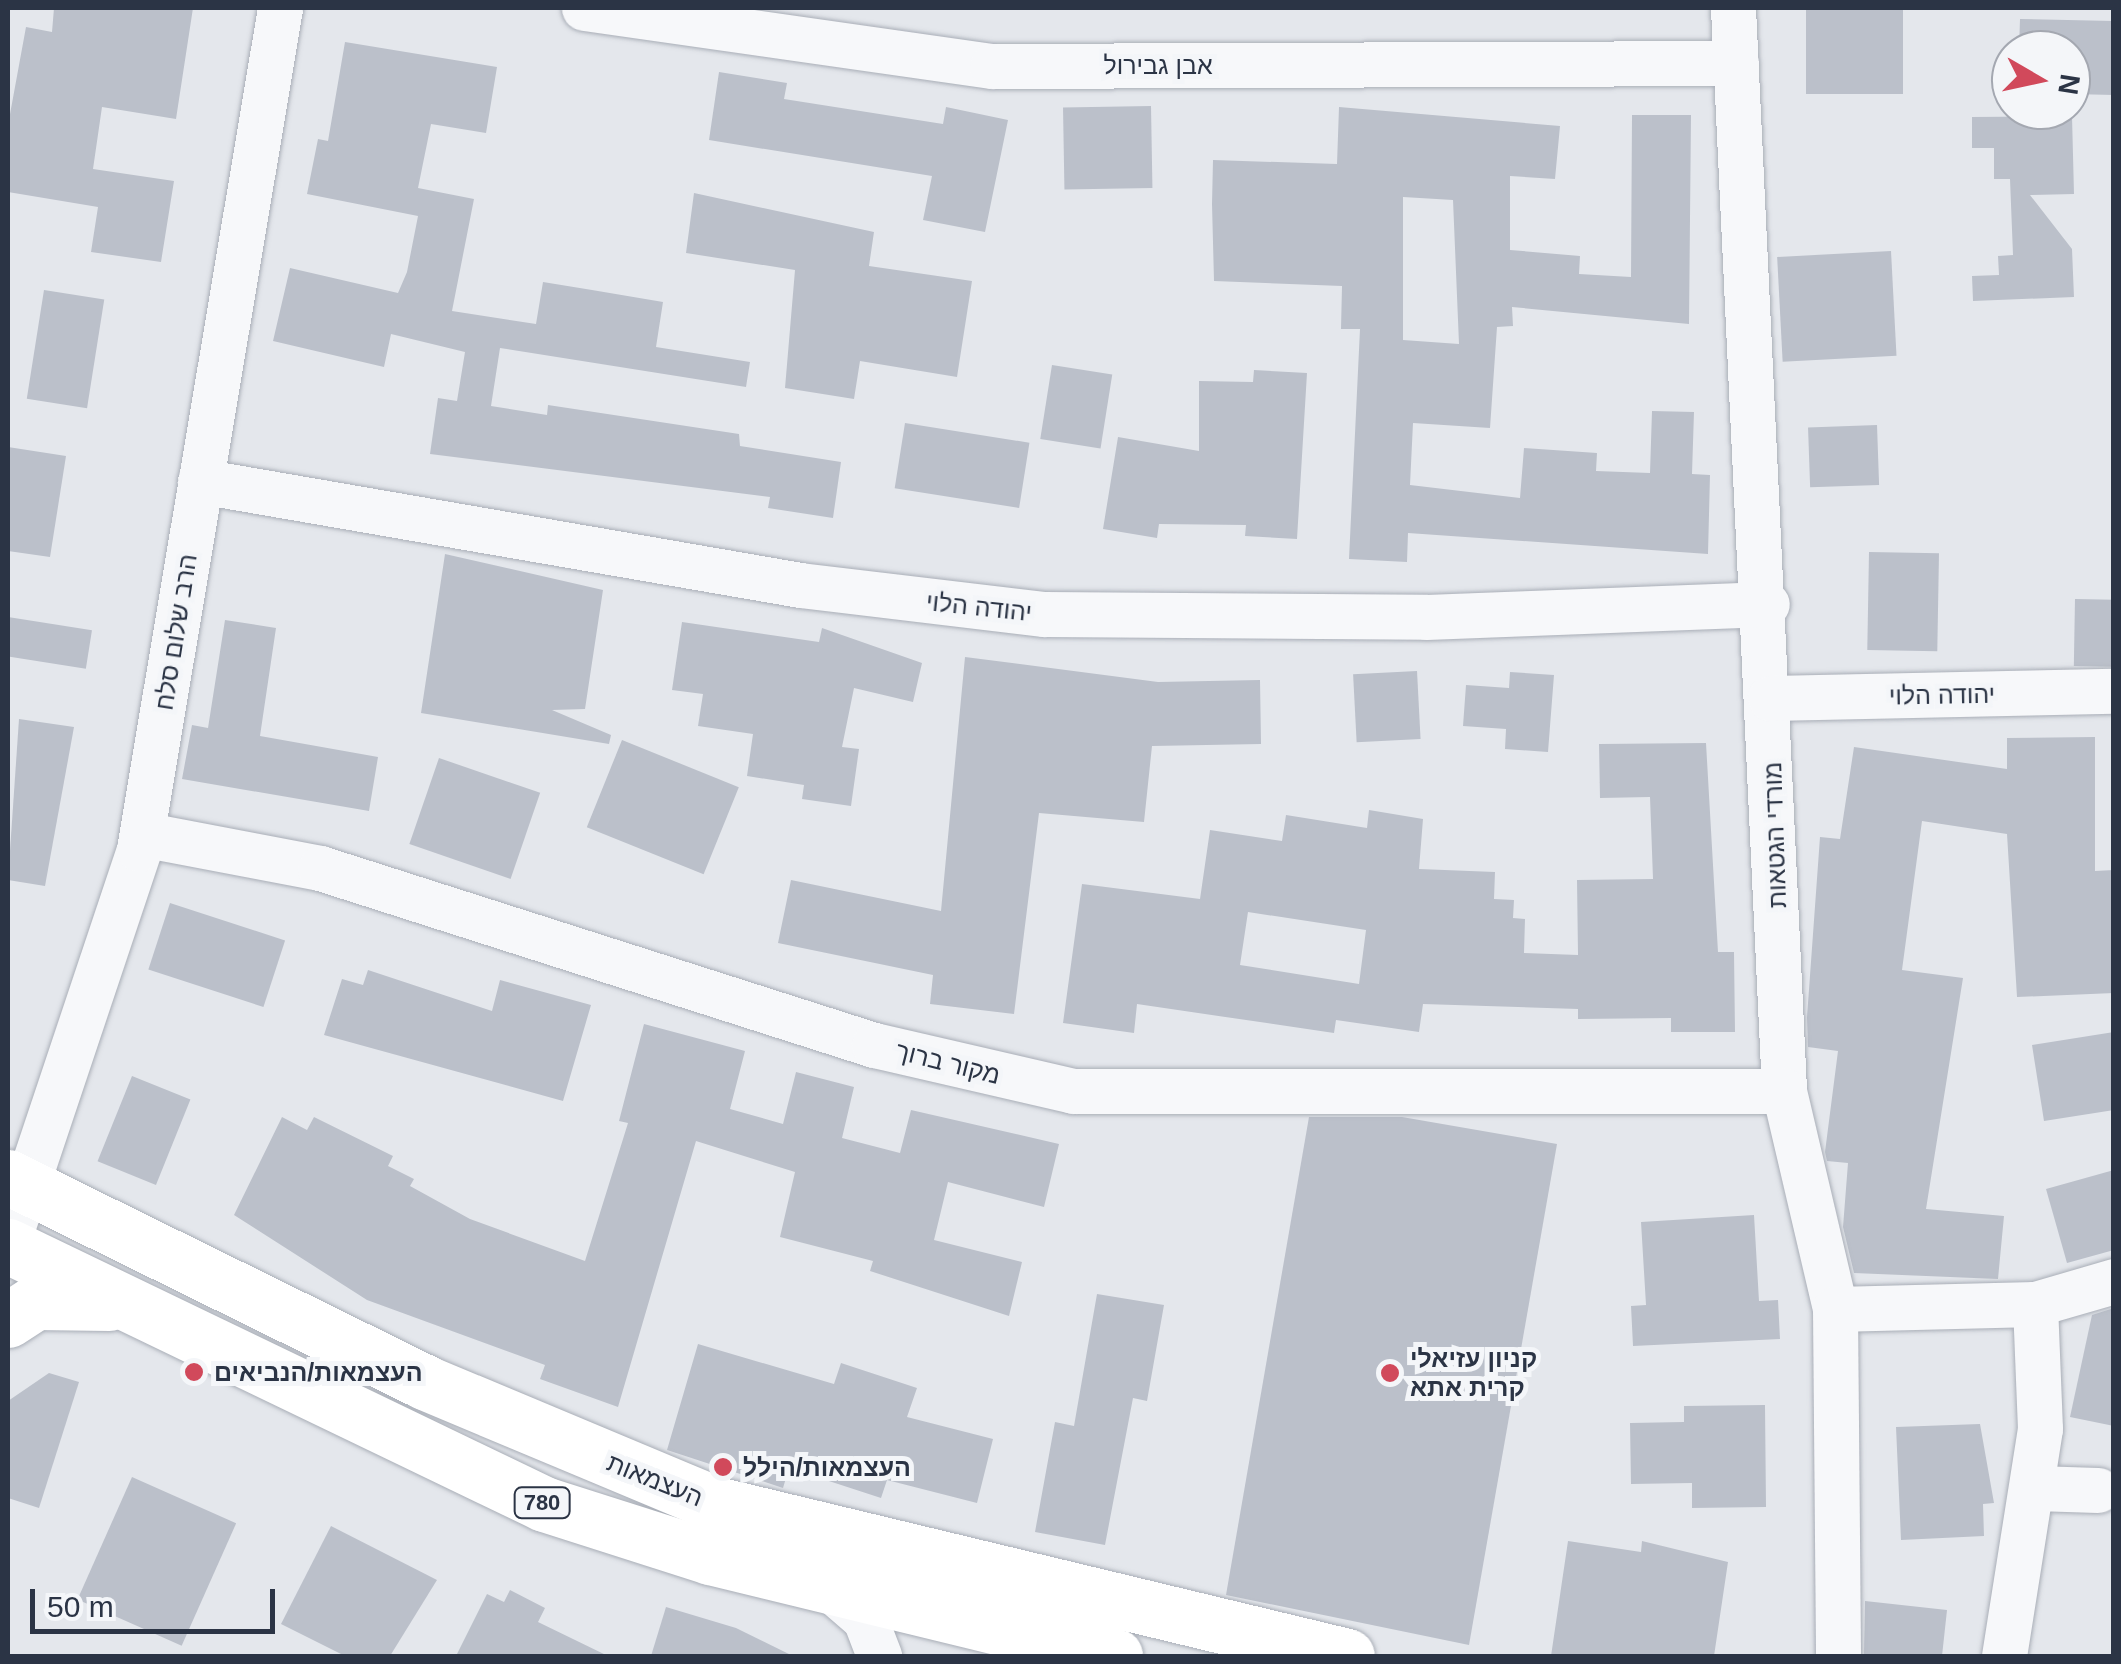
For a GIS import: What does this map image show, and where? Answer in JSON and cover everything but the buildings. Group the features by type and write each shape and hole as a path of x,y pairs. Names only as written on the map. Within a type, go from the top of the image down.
{"main road":[{"name":"העצמאות","path":"18,1182 424,1382 716,1504 1346,1656"},
{"name":"780","path":"8,1243 129,1306 544,1504 828,1587 1115,1656"},
{"path":"8,1320 48,1300 129,1306"}],"street":[{"name":"הרב שלום סלח","path":"8,1243 18,1182 142,834 280,8"},
{"name":"אבן גבירול","path":"584,8 992,66 1736,62"},
{"name":"מורדי הגטאות","path":"1733,8 1766,604 1784,1092 1835,1309 1838,1656"},
{"name":"יהודה הלוי","path":"200,482 800,585 1059,615 1464,617 1766,604"},
{"name":"יהודה הלוי","path":"1770,698 2114,692"},
{"name":"מקור ברוך","path":"142,834 320,868 874,1045 1072,1091 1784,1092"},
{"path":"1835,1309 2035,1304 2114,1282"},
{"path":"2004,1656 2035,1488 2035,1304"},
{"path":"2035,1488 2098,1490"},
{"path":"828,1587 866,1619 878,1656"},
{"path":"896,1656 948,1617"}],"place":[{"name":"העצמאות/הנביאים","path":"194,1372"},
{"name":"קניון עזיאלי קרית אתא","path":"1390,1373"},
{"name":"העצמאות/הילל","path":"723,1467"}]}
